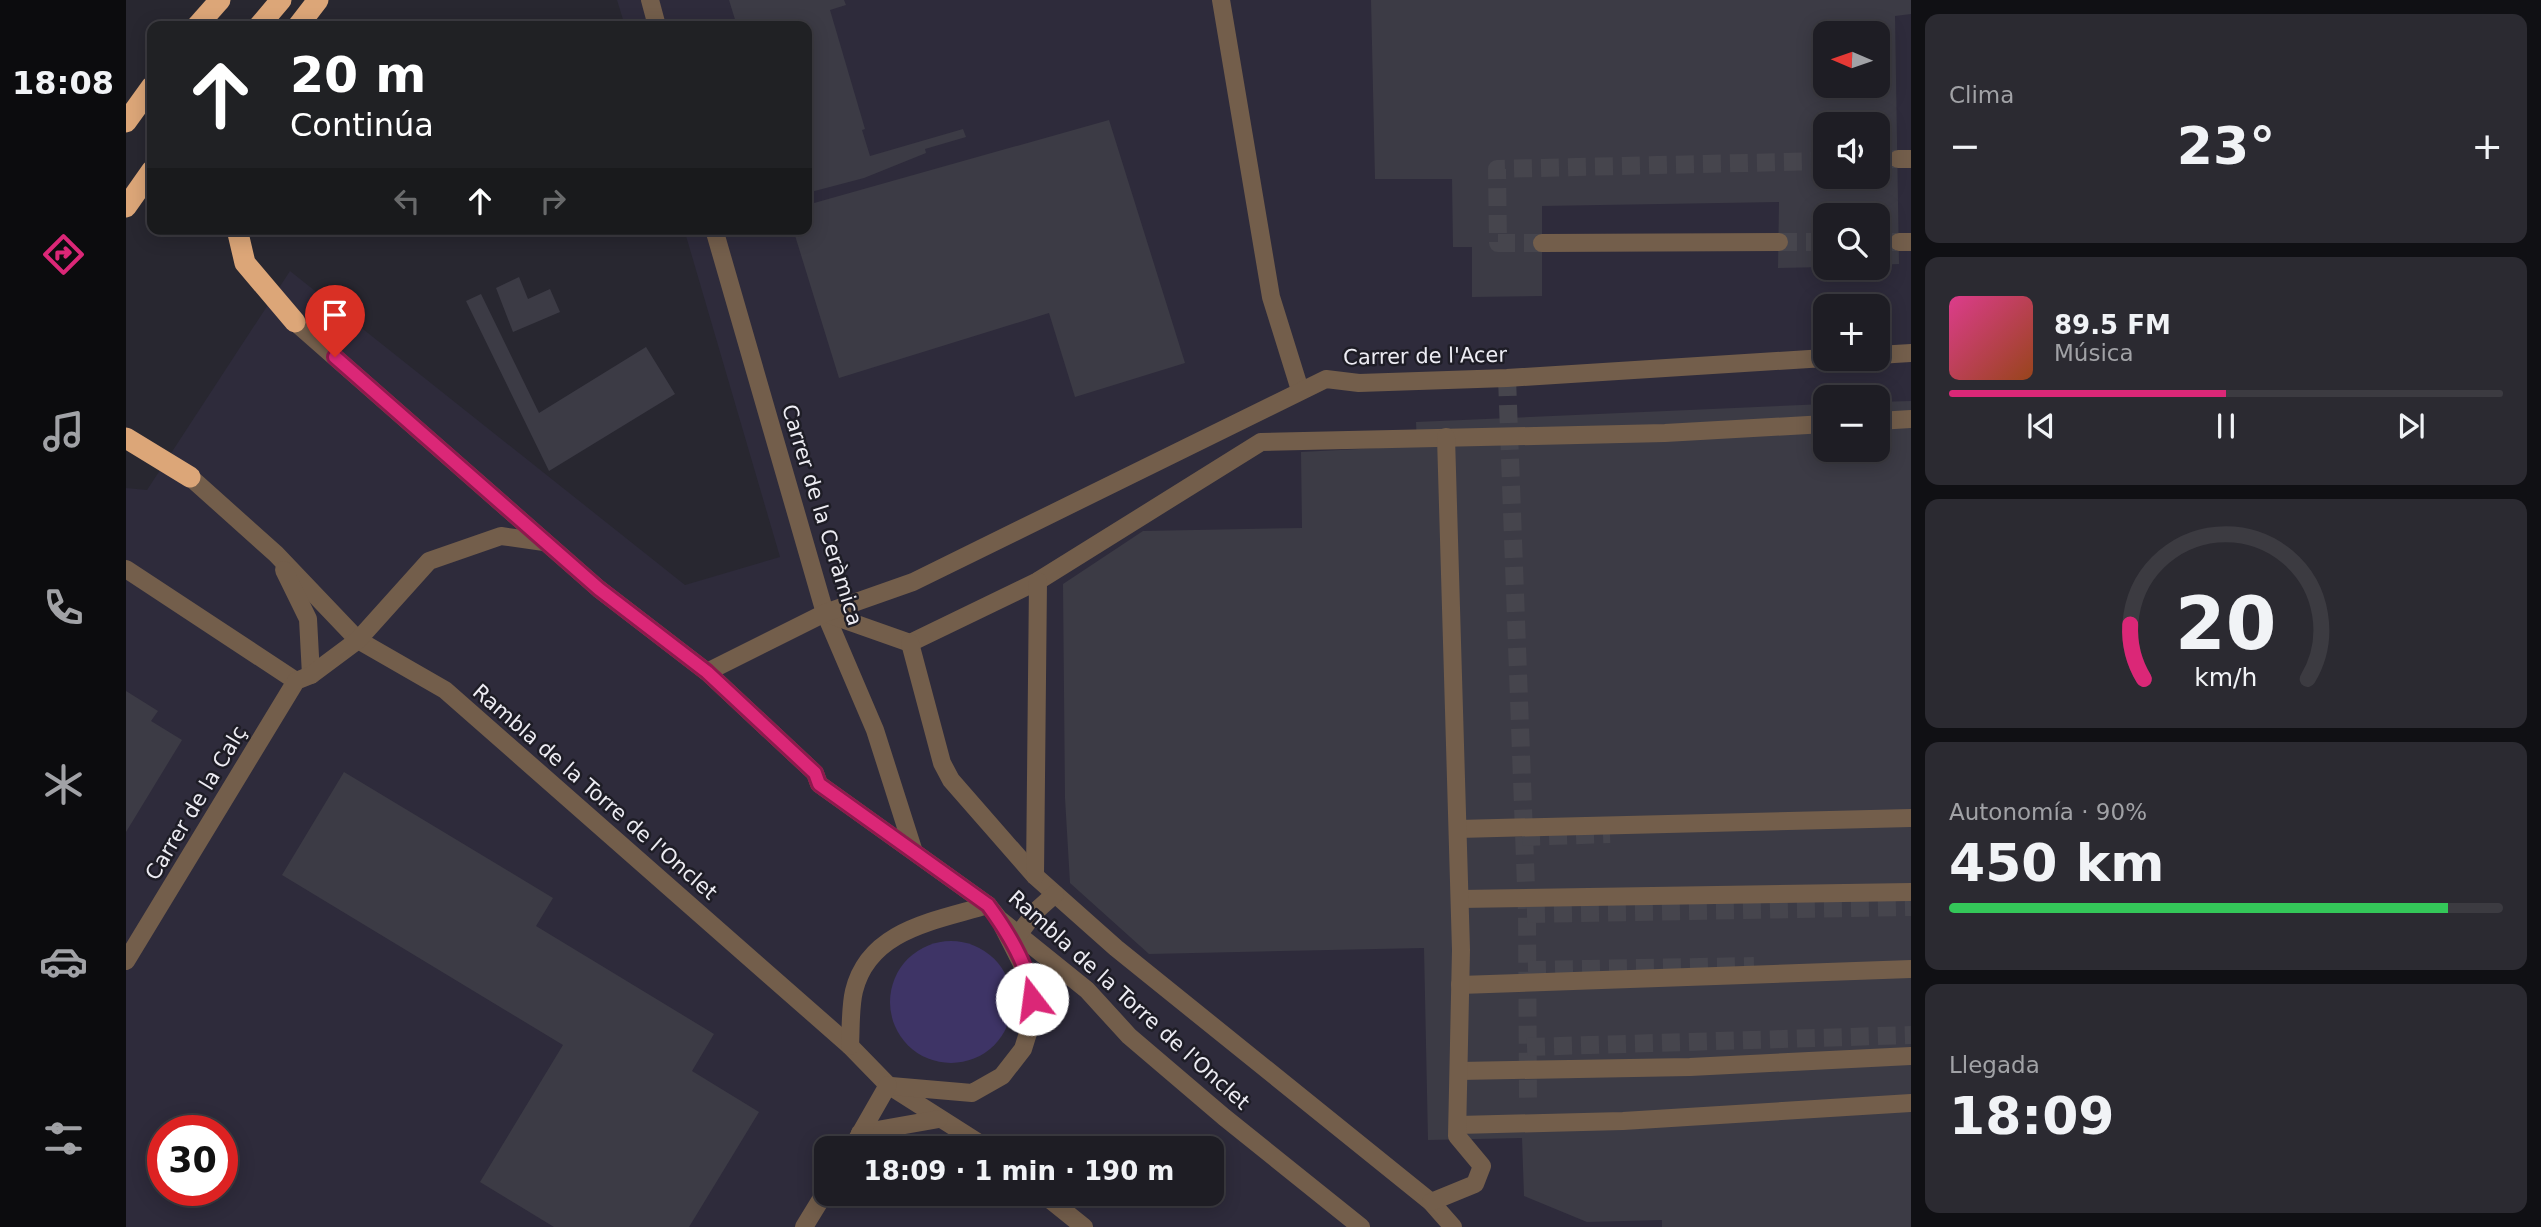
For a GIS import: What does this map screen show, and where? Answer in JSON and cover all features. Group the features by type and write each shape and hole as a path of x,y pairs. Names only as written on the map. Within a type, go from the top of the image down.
{"highway":[{"path":"201,21 220,0"},
{"path":"263,21 281,0"},
{"path":"302,21 318,0"},
{"path":"126,122 147,93"},
{"path":"126,206 147,177"},
{"path":"238,235 245,263 295,322"},
{"path":"126,438 190,477"}],"street":[{"path":"650,0 656,21"},
{"path":"1221,0 1271,297 1300,390"},
{"name":"Carrer de la Ceràmica","path":"715,235 825,613 875,730 913,849"},
{"path":"1542,243 1779,242"},
{"name":"Rambla de la Torre de l'Onclet","path":"295,322 599,589 707,672 815,773 819,784 898,843 913,849 993,912 1087,990 1129,1036 1213,1108 1361,1227"},
{"path":"1890,354 1911,353"},
{"name":"Carrer de l'Acer","path":"707,672 825,613 913,582 1326,379 1359,383 1507,379 1813,359"},
{"path":"1890,420 1911,419"},
{"path":"825,613 910,643 1038,581 1261,442 1665,433 1813,425"},
{"path":"1431,1202 1475,1184 1482,1166 1457,1136 1461,950 1446,438"},
{"name":"Rambla de la Torre de l'Onclet","path":"190,477 276,554 358,640 445,690 850,1046 888,1085 967,1136"},
{"path":"358,640 429,561 500,536 544,542"},
{"path":"126,569 303,678 308,620 276,554"},
{"path":"1035,876 1038,581"},
{"name":"Carrer de la Calç","path":"126,961 303,678 358,640"},
{"path":"910,643 942,763 951,780 1035,876 1116,948 1431,1202 1453,1227"},
{"path":"1458,829 1911,818"},
{"path":"1460,899 1911,892"},
{"path":"1018,935 1036,911 1055,894"},
{"path":"850,1046 854,991 864,968 879,947 899,932 993,912 1031,982 1033,1017 1023,1049 1002,1076 972,1093 888,1085 858,1136"},
{"path":"1461,985 1911,969"},
{"path":"1459,1072 1690,1067 1911,1056"},
{"path":"1458,1125 1623,1121 1911,1103"},
{"path":"872,1136 939,1119"},
{"path":"804,1227 817,1206"},
{"path":"1058,1206 1084,1227"}],"shaded area":[{"path":"617,0 1911,0 1911,1227 126,1227 126,488 147,490 290,271 685,585 780,557 686,235 812,235 812,21 623,21"},
{"path":"951,941 974,945 994,959 1008,979 1012,1002 1008,1025 994,1045 974,1059 951,1063 928,1059 908,1045 894,1025 890,1002 894,979 908,959 928,945"}],"building":[{"path":"729,0 844,0 846,5 830,10 865,129 862,130 870,156 963,129 966,137 925,149 926,153 864,178 812,192 812,21 735,21"},
{"path":"1371,0 1911,0 1911,14 1895,16 1899,264 1890,264 1890,203 1813,203 1813,267 1778,268 1779,202 1542,206 1542,296 1472,297 1472,247 1453,247 1452,179 1375,179"},
{"path":"1109,120 1185,363 1075,397 1049,313 839,378 795,235 812,235 812,204"},
{"path":"519,277 528,299 550,289 560,312 513,332 496,288"},
{"path":"481,294 539,413 646,347 675,394 549,471 466,301"},
{"path":"1911,401 1911,1227 1662,1227 1662,1220 1587,1222 1524,1196 1522,1138 1428,1140 1424,948 1149,954 1070,883 1065,798 1063,584 1143,531 1302,528 1301,452 1417,446 1416,422 1813,405 1813,462 1890,462 1890,402"},
{"path":"126,691 158,711 151,721 182,740 126,832"},
{"path":"344,772 553,898 536,926 714,1034 692,1071 759,1112 689,1227 554,1227 480,1182 563,1045 282,875"}],"tunnel":[{"path":"1890,159 1898,159"},
{"path":"1542,243 1498,243 1497,169 1813,161"},
{"path":"1779,242 1813,242"},
{"path":"1890,242 1899,242"},
{"path":"1507,378 1527,914 1528,1103"},
{"path":"1522,837 1610,834"},
{"path":"1527,914 1911,907"},
{"path":"1528,970 1754,966"},
{"path":"1527,1047 1911,1035"}],"route":[{"path":"335,357 599,589 707,672 815,773 819,784 988,905 999,919 1031,982 1032,999"}]}
